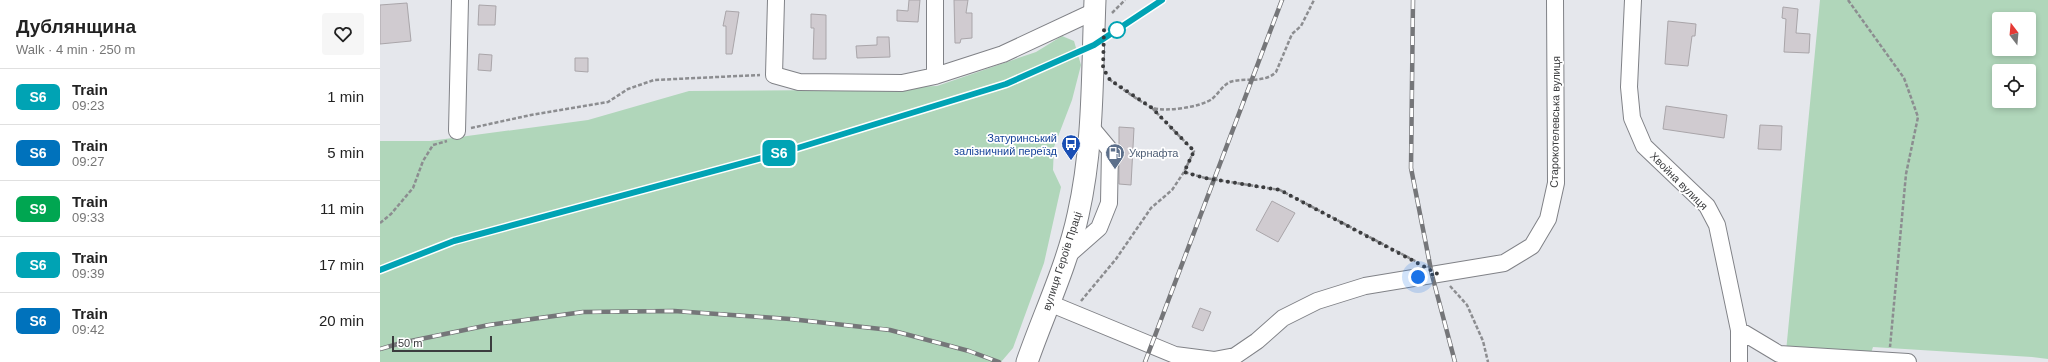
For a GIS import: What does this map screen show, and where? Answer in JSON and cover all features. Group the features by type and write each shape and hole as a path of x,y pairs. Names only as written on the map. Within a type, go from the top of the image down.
{"main road":[{"name":"вулиця Героїв Праці","path":"1027,362 1066,257 1078,216 1085,177 1100,8"}],"street":[{"path":"457,131 460,0"},
{"path":"776,0 774,75 800,82 902,83 935,76 1003,54 1100,8"},
{"path":"935,0 935,76"},
{"name":"Старокотелевська вулиця","path":"1049,303 1176,355 1214,360 1235,356 1257,341 1283,318 1317,301 1365,286 1504,263 1532,246 1548,219 1556,184 1555,0"},
{"name":"Хвойна вулиця","path":"1634,0 1629,87 1632,118 1644,146 1707,206 1717,225 1739,330 1739,362"},
{"path":"1066,257 1100,228 1109,203 1110,150 1090,126"},
{"path":"1739,330 1778,358 1889,360 1908,362"}],"path":[{"path":"1100,8 1125,0"},
{"path":"1152,108 1178,110 1211,100 1228,82 1245,79 1260,80 1273,76 1292,34 1302,26 1314,0"},
{"path":"1848,0 1904,78 1918,117 1906,174 1889,360"},
{"path":"1071,312 1116,260 1152,208 1172,190 1184,172 1194,151 1152,108 1110,80 1107,74"},
{"path":"380,223 391,214 413,188 433,145 457,138 457,131 531,115 608,102 628,89 654,80 716,76 774,75"},
{"path":"1184,172 1205,178 1280,190 1438,274 1467,305 1483,341 1488,362"}],"green space":[{"path":"1820,0 2048,0 2048,359 1873,347 1868,362 1785,362"},
{"path":"1062,36 1074,41 1081,65 1072,100 1054,147 1053,170 1061,187 1044,263 1013,348 1001,362 380,362 380,141 430,141 588,120 689,91 836,90 937,86 1036,52"}],"building":[{"path":"909,0 920,0 918,22 897,21 897,10 908,11"},
{"path":"954,0 968,0 966,13 972,13 972,38 961,39 960,43 955,43"},
{"path":"407,3 411,41 380,44 380,5"},
{"path":"479,5 496,6 495,25 478,25"},
{"path":"1783,7 1798,9 1796,33 1810,34 1809,53 1784,52 1786,19 1782,18"},
{"path":"726,11 739,12 732,54 726,54 726,26 723,26"},
{"path":"811,14 826,15 826,59 813,59 814,28 811,28"},
{"path":"1668,21 1696,24 1695,36 1692,36 1688,66 1665,64"},
{"path":"877,37 889,37 890,57 857,58 856,46 877,45"},
{"path":"479,54 492,55 491,71 478,70"},
{"path":"575,58 588,58 588,72 575,71"},
{"path":"1666,106 1727,115 1724,138 1663,129"},
{"path":"1760,125 1782,126 1781,150 1758,149"},
{"path":"1119,127 1134,128 1131,185 1119,184"},
{"path":"1272,201 1295,213 1278,242 1256,230"},
{"path":"1200,308 1211,312 1203,331 1192,327"}],"railway":[{"path":"380,270 454,241 791,150 1006,84 1094,45 1162,0"},
{"path":"1145,362 1282,0"},
{"path":"1413,0 1411,168 1432,275 1455,362"},
{"path":"380,349 401,343 489,325 583,312 674,311 790,319 890,330 969,351 999,362"}],"train":[{"name":"S6","path":"380,270 454,241 791,150 1006,84 1094,45 1162,0"}],"place":[{"name":"Затуринський залізничний переїзд","path":"1071,161"},
{"name":"Укрнафта","path":"1115,170"}],"route":[{"path":"1117,30 1104,29 1103,68 1110,80 1152,108 1194,151 1184,172 1205,178 1280,190 1412,258 1438,274 1418,277"}]}
